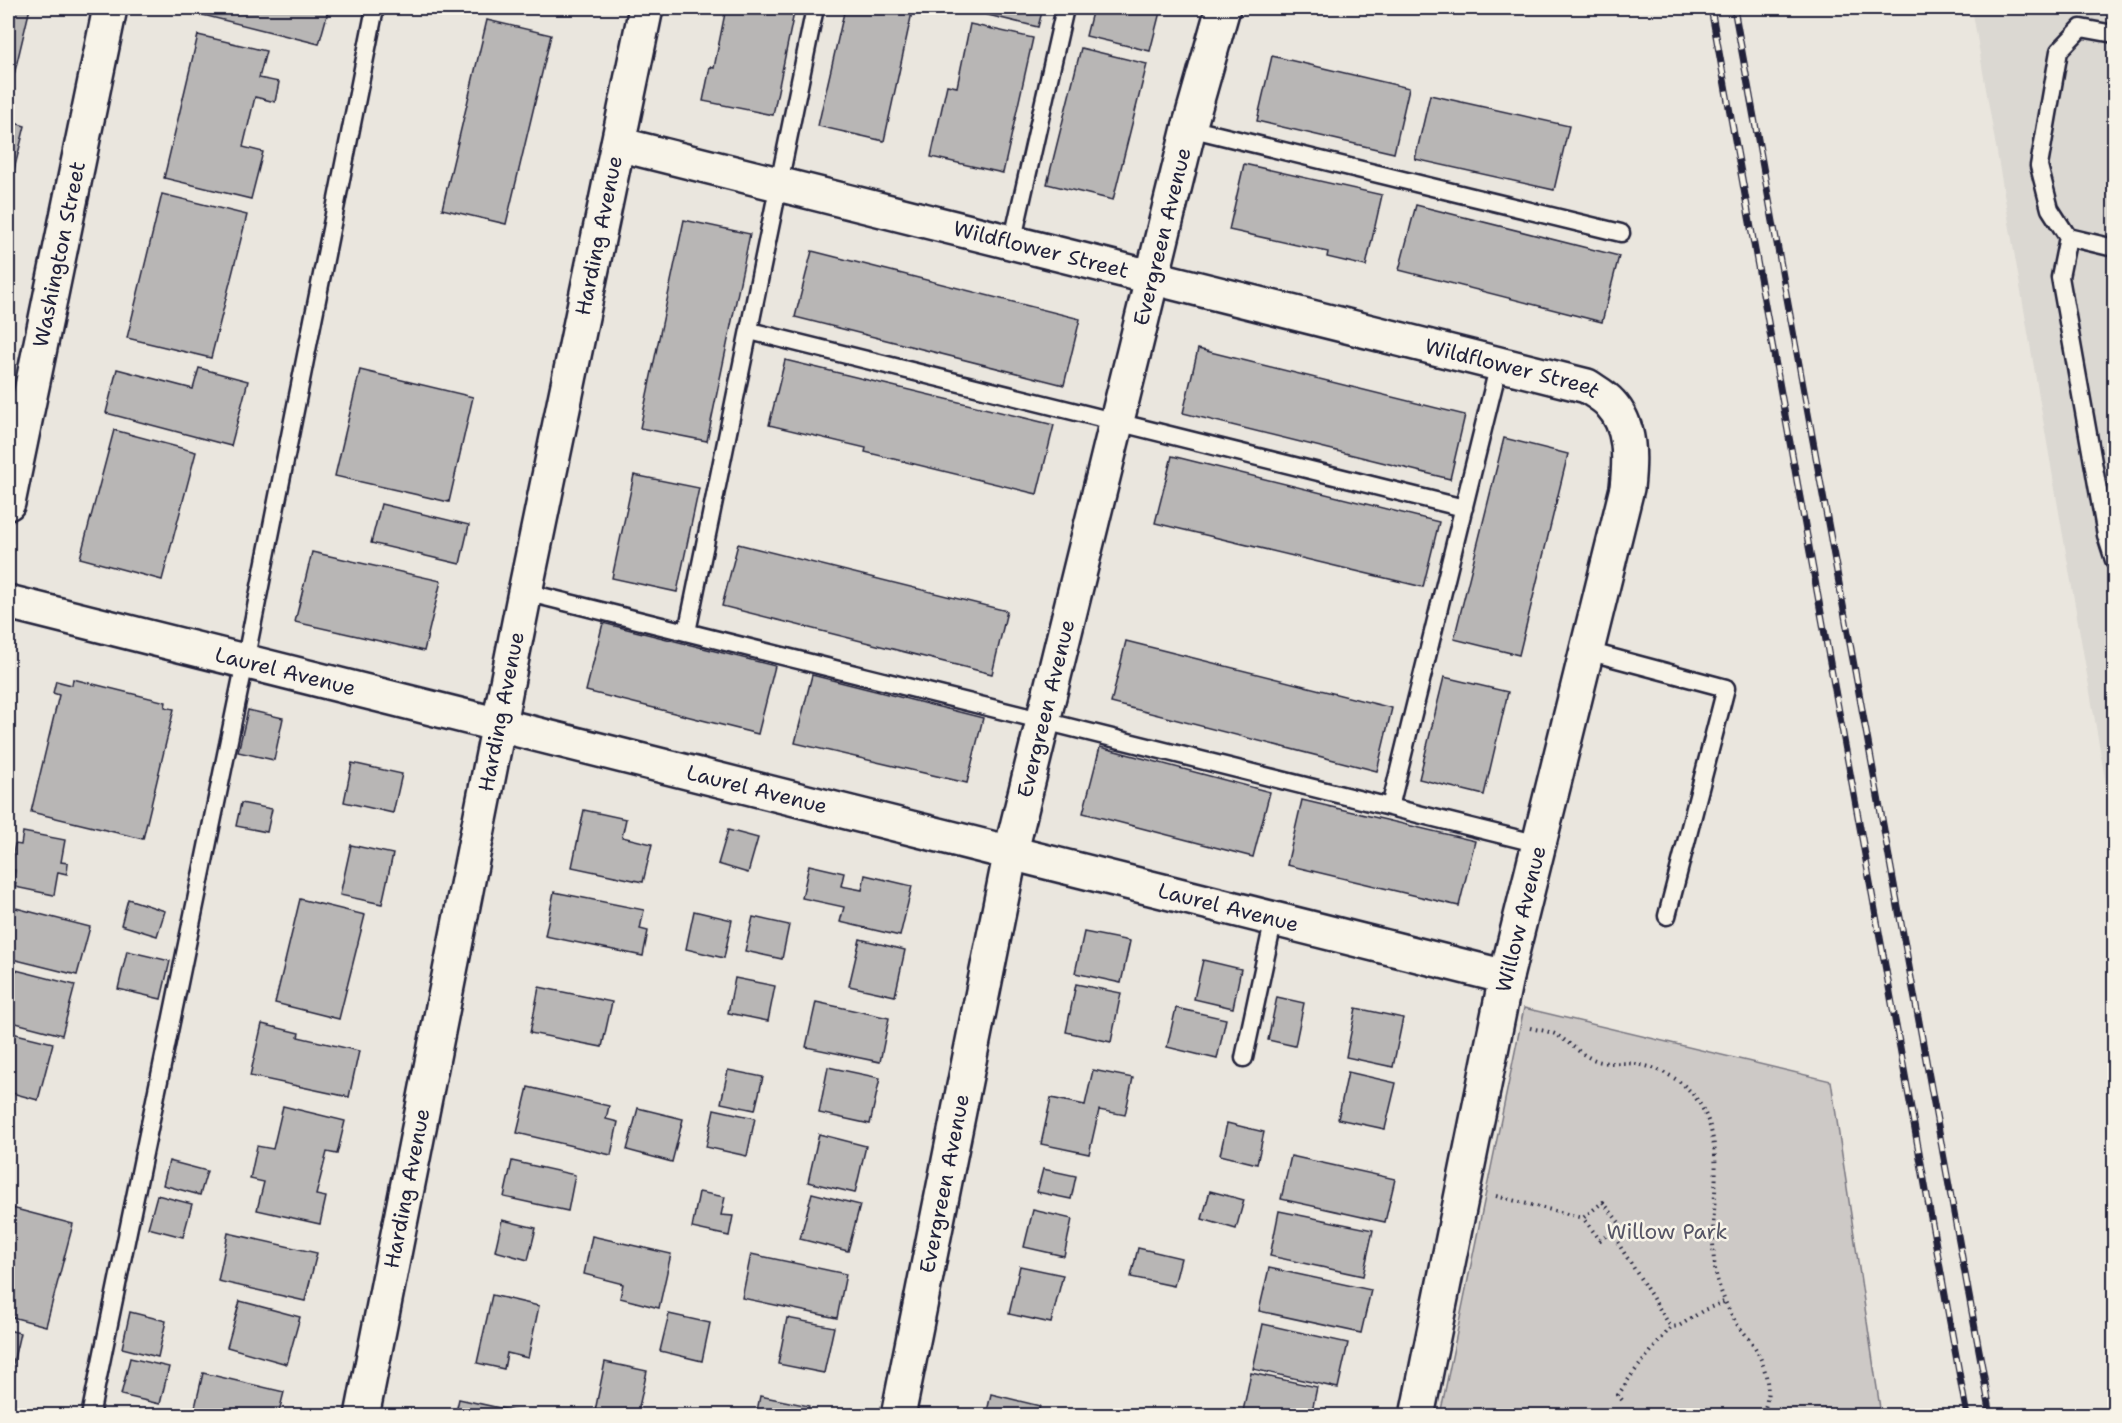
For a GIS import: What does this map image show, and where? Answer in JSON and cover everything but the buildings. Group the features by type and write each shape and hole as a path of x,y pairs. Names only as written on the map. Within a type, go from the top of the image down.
{"street":[{"name":"Washington Street","path":"8,503 110,8"},
{"name":"Harding Avenue","path":"362,1416 525,592 646,8"},
{"name":"Evergreen Avenue","path":"898,1416 1011,851 1189,128 1222,8"},
{"name":"Wildflower Street","path":"618,144 1587,386 1610,403 1624,425"},
{"name":"Willow Avenue","path":"1417,1416 1506,977 1627,488 1630,457 1624,425"},
{"name":"Laurel Avenue","path":"8,602 499,726 1011,851 1506,977"}],"lane":[{"path":"90,1416 245,662 375,8"},
{"path":"687,632 815,8"},
{"path":"1012,243 1065,8"},
{"path":"2115,34 2081,28 2059,51 2039,166 2049,209 2068,237 2115,248"},
{"path":"1189,128 1621,233"},
{"path":"2068,237 2060,277 2106,535 2115,560"},
{"path":"750,331 1464,508"},
{"path":"1390,807 1499,364"},
{"path":"525,592 1539,844"},
{"path":"1587,651 1726,688 1667,916"},
{"path":"1244,1058 1274,918"}],"path":[{"path":"1498,1020 1554,1034 1596,1061 1638,1064 1661,1071 1677,1080 1694,1095 1706,1113 1713,1135 1715,1157 1713,1263 1719,1287 1736,1323 1755,1347 1764,1369 1768,1398 1761,1416"},
{"path":"1463,1188 1583,1218 1600,1240 1621,1225 1603,1202 1583,1218"},
{"path":"1611,1232 1671,1327"},
{"path":"1622,1400 1618,1395 1671,1327 1679,1326 1704,1310 1726,1301"}],"shaded area":[{"path":"1972,8 2114,8 2114,831"}],"green space":[{"name":"Willow Park","path":"1524,1008 1831,1081 1881,1415 1440,1415"}],"waterway":[{"path":"2045,1416 2050,1413"}],"railway":[{"path":"1711,8 1967,1416"},
{"path":"1734,8 1991,1416"}]}
